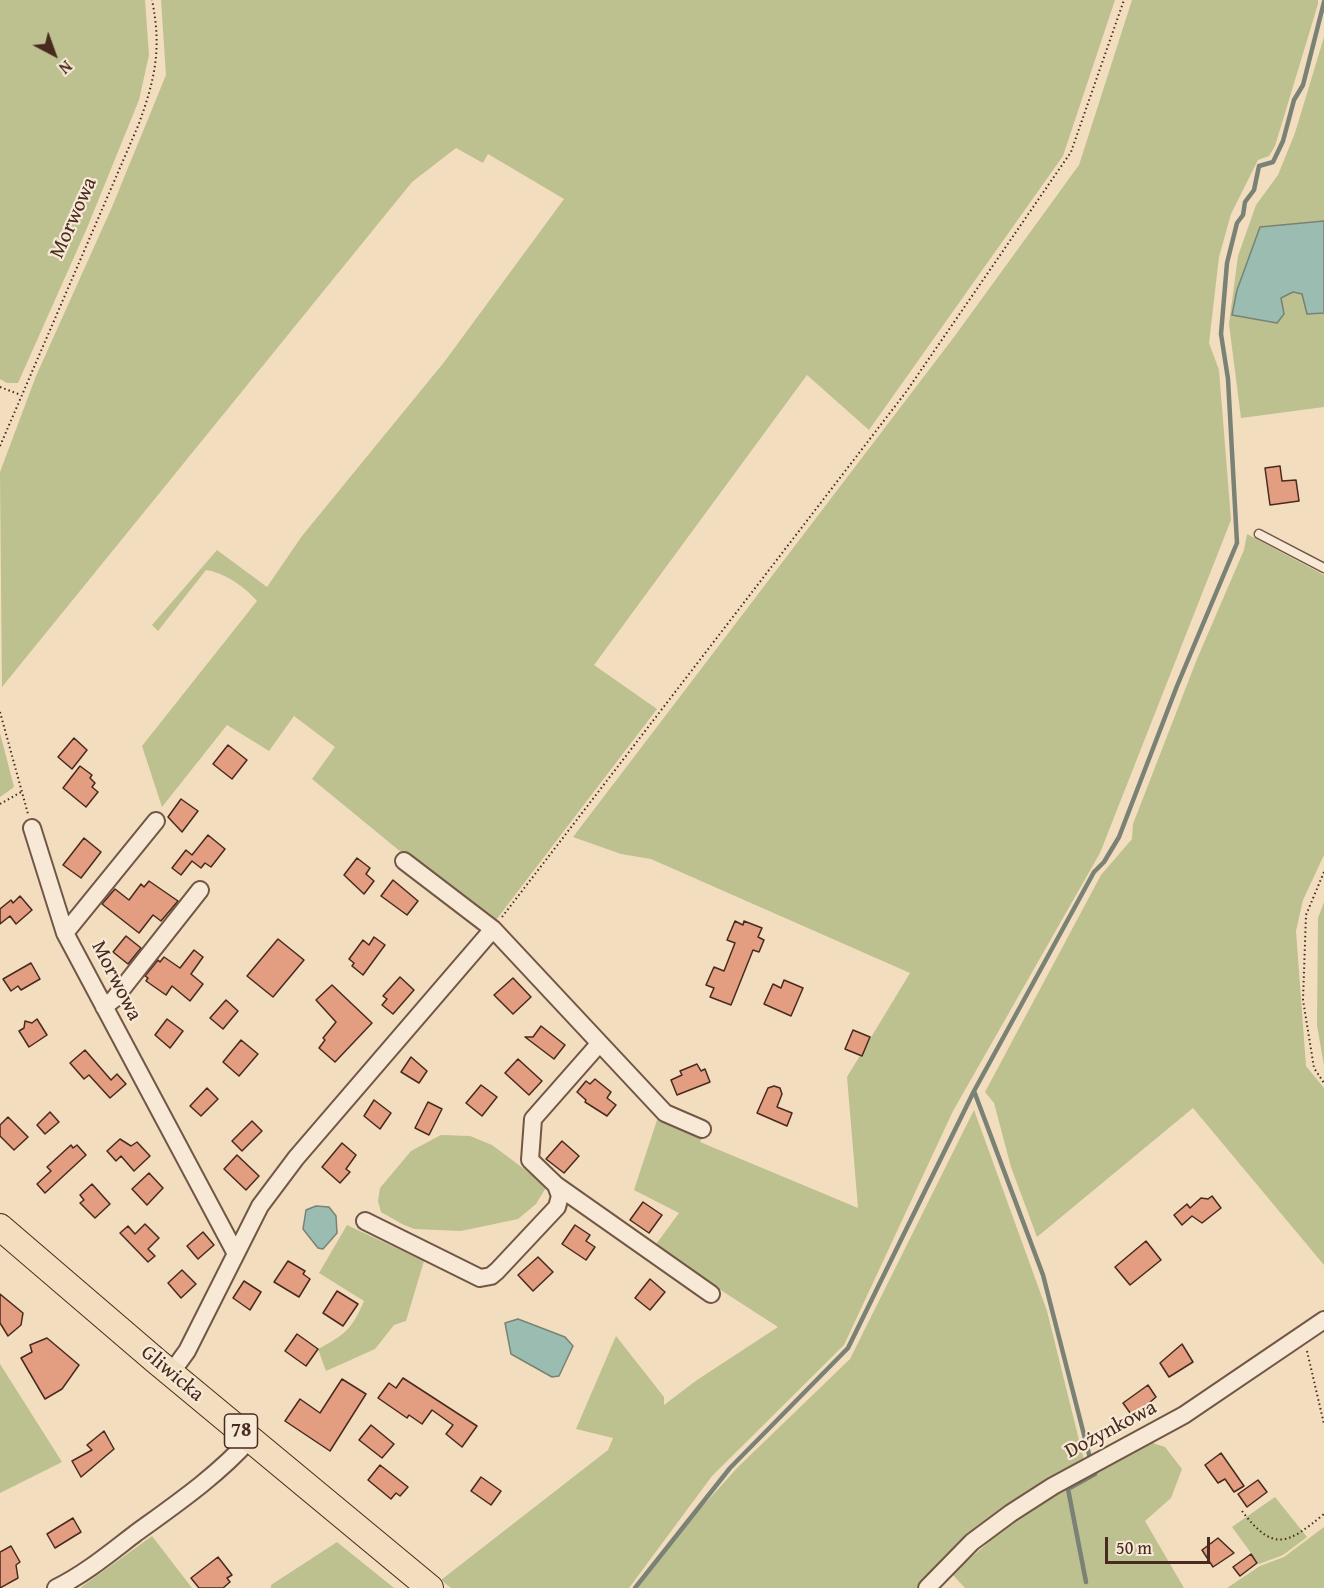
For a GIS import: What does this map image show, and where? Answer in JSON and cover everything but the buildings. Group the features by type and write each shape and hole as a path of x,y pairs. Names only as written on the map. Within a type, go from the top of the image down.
{"main road":[{"name":"Gliwicka","path":"0,1227 429,1588"}],"street":[{"path":"65,933 156,821"},
{"name":"Morwowa","path":"32,828 65,933 235,1252"},
{"path":"404,861 493,928 665,1113 702,1129"},
{"path":"104,1007 114,999 200,890"},
{"path":"171,1373 188,1351 235,1252 260,1206 296,1158 493,928"},
{"path":"599,1044 533,1119 530,1160 556,1185 711,1294"},
{"path":"365,1221 480,1278 491,1275 497,1270 557,1207 561,1196 556,1185"},
{"name":"Dożynkowa","path":"927,1588 972,1542 1011,1513 1077,1473 1103,1461 1184,1415 1324,1320"},
{"path":"56,1588 100,1560 190,1493 234,1456 250,1439"}],"lane":[{"path":"1259,534 1324,568"}],"path":[{"name":"Morwowa","path":"0,446 138,126 150,92 158,56 152,0"},
{"path":"493,928 906,392 1071,152 1124,0"},
{"path":"0,387 21,395"},
{"path":"0,712 32,828"},
{"path":"0,804 21,792"},
{"path":"1324,872 1306,915 1303,999 1314,1068 1324,1083"},
{"path":"1303,1334 1324,1424"},
{"path":"1242,1510 1258,1532 1271,1540 1287,1540 1324,1514"}],"green space":[{"path":"0,0 145,0 149,55 139,100 87,228 18,383 7,383 0,379"},
{"path":"161,0 1115,0 1063,156 869,430 807,375 594,665 657,709 496,920 401,852 312,779 335,747 294,716 269,751 227,725 162,807 142,746 257,601 234,581 206,570 158,631 152,625 217,550 267,587 302,536 445,361 564,199 488,154 483,163 456,148 412,182 2,687 0,472 36,376 112,207 166,75"},
{"path":"1132,0 1318,0 1318,4 1275,146 1269,156 1258,160 1231,214 1219,257 1209,343 1219,370 1231,520 1100,853 953,1111 844,1345 712,1476 629,1588 451,1588 441,1580 608,1450 613,1438 576,1429 616,1336 664,1397 664,1405 697,1380 778,1327 654,1247 679,1213 634,1190 659,1114 703,1136 700,1142 858,1208 847,1077 910,973 651,859 621,854 573,837 954,337 1079,165"},
{"path":"1324,37 1324,407 1241,418 1229,324 1238,256 1256,205 1278,175 1295,133"},
{"path":"1247,534 1324,575 1324,855 1303,900 1296,931 1306,1066 1324,1088 1324,1265 1193,1108 1037,1237 1011,1167 994,1103 985,1092 1101,875 1132,839 1133,824 1197,659 1244,550"},
{"path":"0,733 14,787 0,797"},
{"path":"1324,902 1324,1066 1317,1025 1318,918"},
{"path":"974,1110 1047,1311 1084,1460 921,1588 637,1588 692,1518 738,1467 850,1359"},
{"path":"441,1135 470,1136 492,1145 547,1186 536,1204 518,1219 461,1231 414,1229 381,1212 378,1201 380,1188 411,1151"},
{"path":"347,1225 424,1261 406,1321 394,1325 375,1349 326,1371 318,1349 347,1330 364,1301 319,1273"},
{"path":"0,1364 62,1462 0,1493"},
{"path":"1147,1441 1165,1447 1182,1469 1171,1498 1145,1521 1184,1588 965,1588 952,1574 1013,1521"},
{"path":"1275,1497 1307,1537 1283,1555 1259,1564 1232,1527"},
{"path":"1324,1527 1324,1588 1227,1588 1260,1566 1284,1557"},
{"path":"152,1536 192,1588 80,1588"},
{"path":"337,1542 394,1588 271,1588 271,1585"}],"water":[{"path":"1324,221 1324,313 1307,314 1302,294 1293,292 1281,298 1284,314 1277,323 1232,315 1237,290 1260,227"},
{"path":"316,1206 329,1207 336,1216 337,1233 323,1249 318,1248 303,1229 306,1210"},
{"path":"518,1319 565,1337 573,1346 559,1376 552,1377 511,1354 505,1323"}],"waterway":[{"path":"635,1588 730,1468 848,1348 974,1091 1094,872 1104,862 1119,837 1177,686 1237,543 1228,379 1221,334 1227,263 1237,223 1243,215 1245,202 1254,190 1259,166 1273,162 1283,141 1294,100 1303,85 1324,2"},
{"path":"974,1091 1043,1275 1091,1462"},
{"path":"1086,1582 1068,1489 1095,1474 1093,1470"}]}
